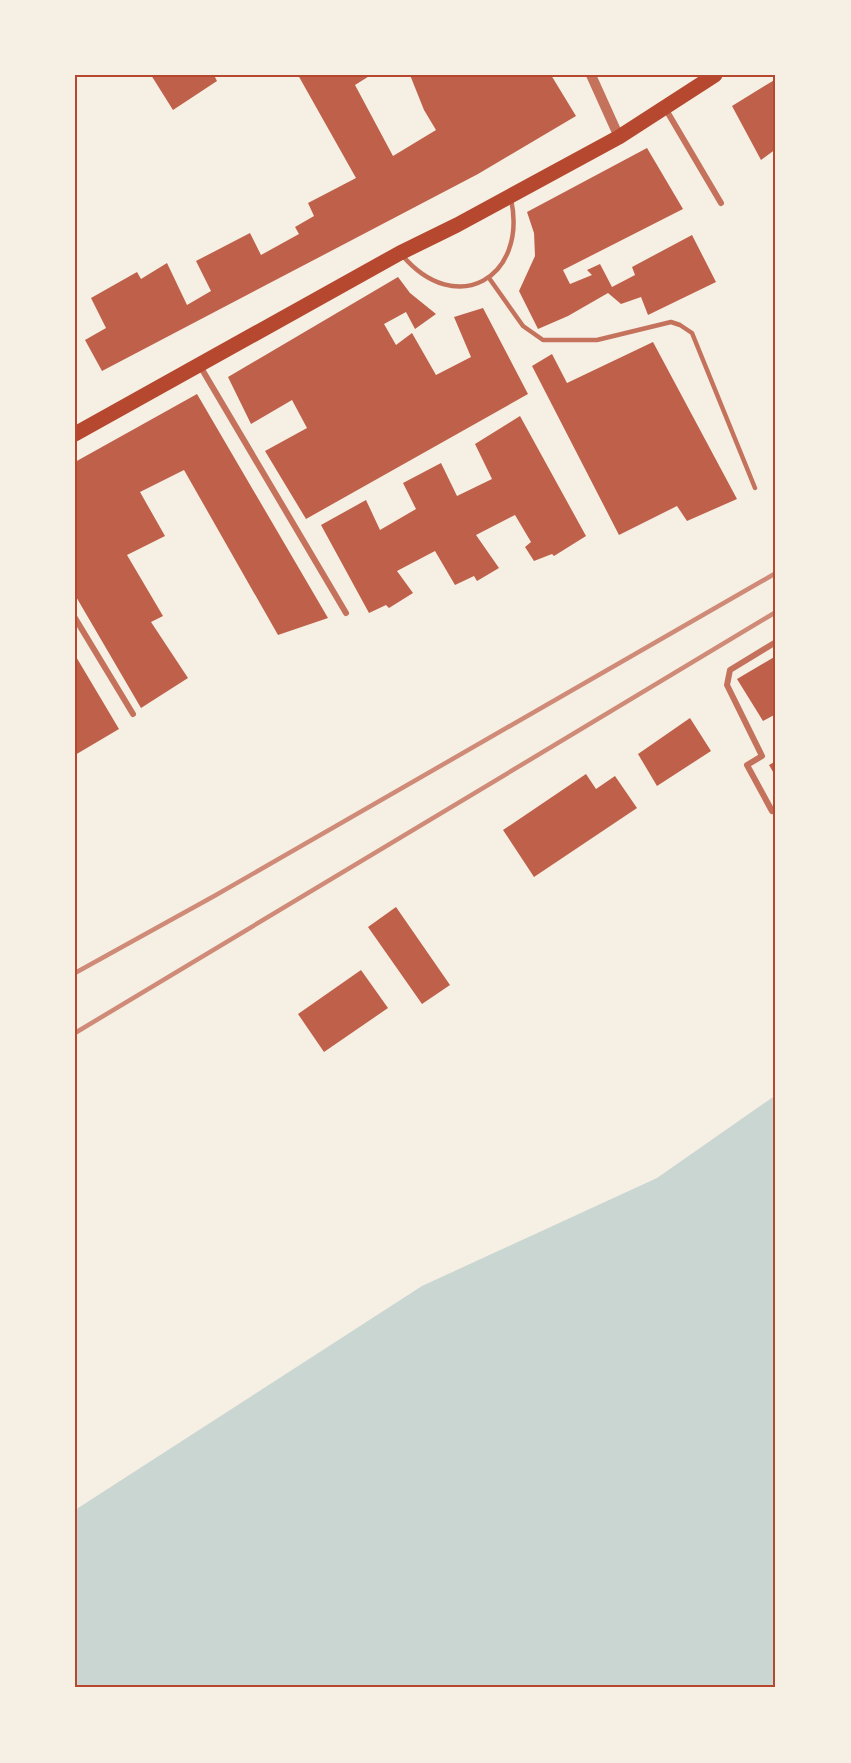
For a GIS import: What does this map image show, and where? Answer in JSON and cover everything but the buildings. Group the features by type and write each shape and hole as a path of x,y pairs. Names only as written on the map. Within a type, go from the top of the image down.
{"main road":[{"path":"75,434 400,253 619,137 715,75"}],"street":[{"path":"591,75 619,137"},
{"path":"664,108 721,202"},
{"path":"200,366 346,613"},
{"path":"75,618 133,714"},
{"path":"772,811 747,765 762,756 728,686 730,670 776,642"}],"lane":[{"path":"400,253 413,269 428,279 447,286 467,287 489,278 504,262 513,241 515,218 510,196"},
{"path":"489,278 523,326 543,340 597,340 671,322 692,333 754,488"}],"shaded area":[{"path":"776,1095 776,1688 75,1688 75,1510 422,1286 657,1178"}],"railway":[{"path":"75,973 216,895 776,573"},
{"path":"75,1033 776,612"}]}
